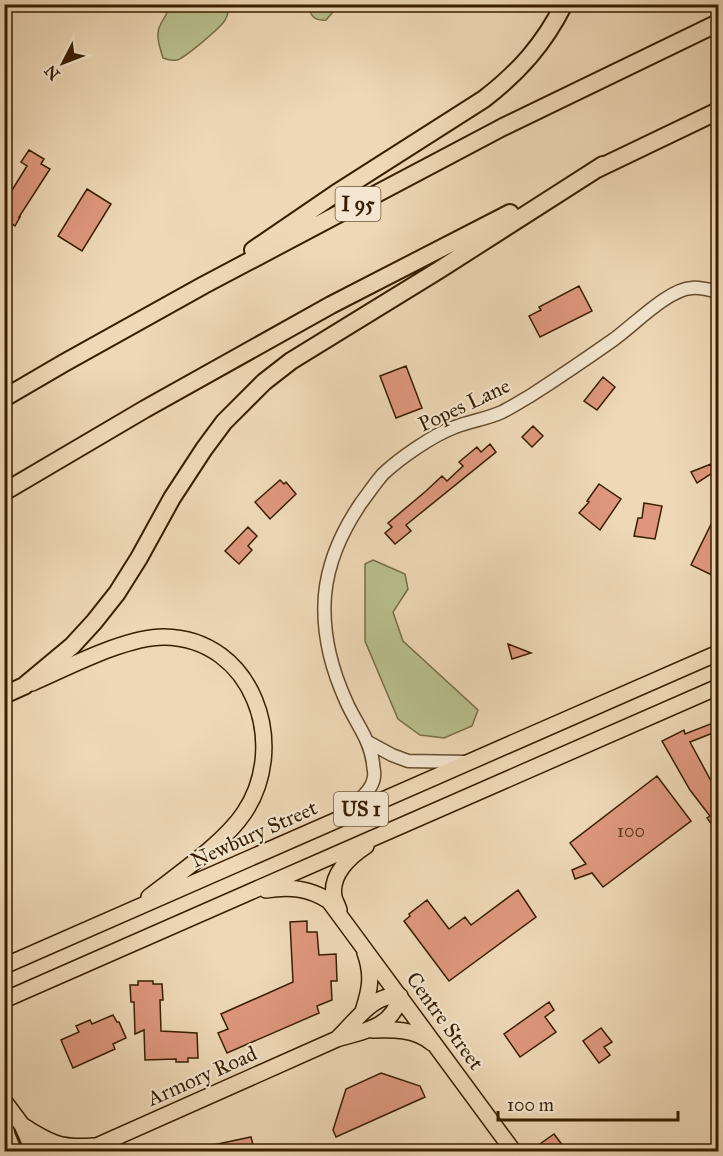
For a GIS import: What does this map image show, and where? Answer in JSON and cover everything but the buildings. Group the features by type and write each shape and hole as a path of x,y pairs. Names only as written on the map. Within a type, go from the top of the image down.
{"highway":[{"path":"204,285 299,217 492,94 525,63 554,23 564,4"},
{"name":"I 95","path":"4,398 204,285 502,127 718,23"},
{"path":"4,492 145,409 331,305 603,165 718,111"},
{"path":"4,694 24,686 72,646 94,622 117,593 172,498 204,449 224,422 264,382 291,361 603,165"}],"main road":[{"path":"24,686 122,645 145,638 165,637 200,642 217,652 242,677 257,703 264,734 264,751 254,793 244,813 228,832 202,855 131,911"},
{"name":"Newbury Street","path":"4,966 718,653"},
{"name":"US 1","path":"10,998 718,687"},
{"name":"Centre Street","path":"342,916 334,897 335,880 339,871 361,849 389,831"},
{"name":"Centre Street","path":"248,893 294,888 308,890 329,900 514,1152"},
{"path":"359,939 370,968 370,984 362,1013"},
{"name":"Armory Road","path":"89,1149 337,1039 372,1030 392,1013 398,1005 400,996 392,995 373,1003 337,1039"},
{"path":"372,1030 387,1029 416,1034 428,1039 440,1050"},
{"path":"4,1101 22,1125 34,1152"},
{"path":"22,1125 60,1145 89,1149"},
{"path":"5,1152 6,1128"},
{"path":"6,1128 14,1152"}],"street":[{"name":"Popes Lane","path":"332,822 359,800 369,788 374,777 368,742 337,680 326,636 325,616 328,575 335,550 347,524 369,492 383,474 431,439 454,427 502,412 530,396 615,339 674,294 692,287 718,292"},
{"path":"368,742 408,761 471,761"}],"green space":[{"path":"310,4 339,5 326,20 322,20 312,15"},
{"path":"169,5 228,5 227,17 193,49 177,60 171,60 163,58 158,35"},
{"path":"373,560 405,574 408,589 393,612 403,641 478,710 472,726 444,738 420,735 398,719 365,641 365,564"}]}
